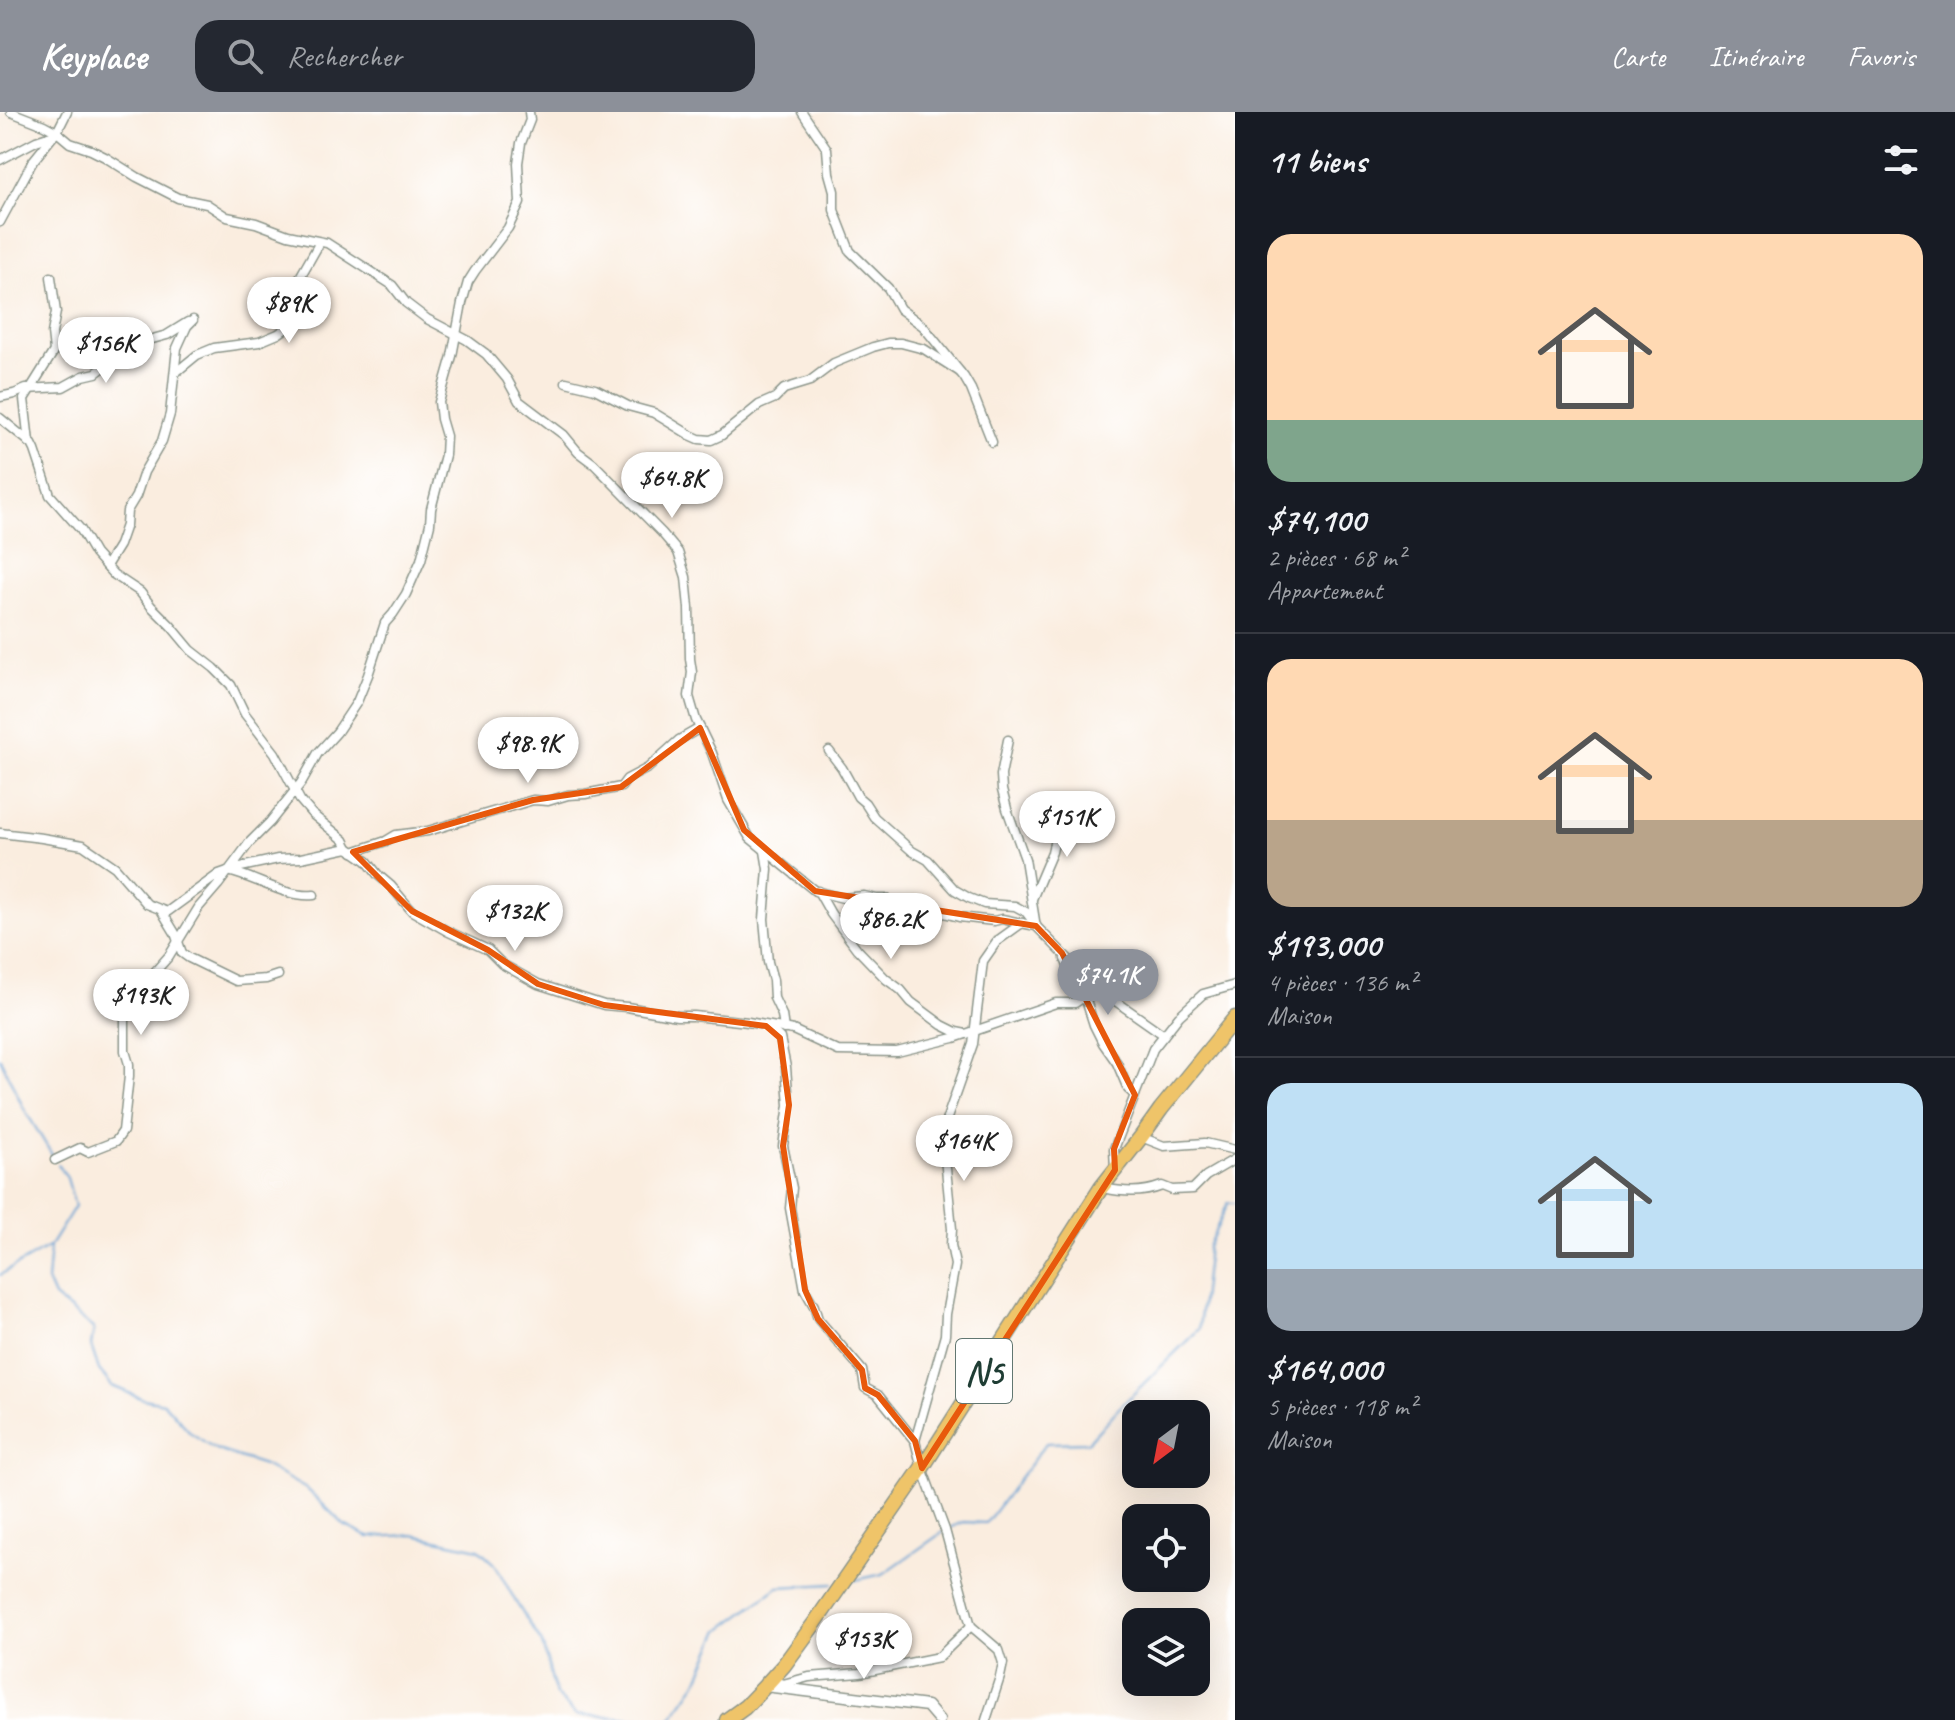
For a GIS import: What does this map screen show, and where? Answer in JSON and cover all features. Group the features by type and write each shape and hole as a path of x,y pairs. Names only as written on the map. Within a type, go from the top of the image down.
{"highway":[{"name":"N5","path":"727,1720 745,1707 768,1683 814,1624 922,1468 1101,1188 1235,1018"}],"street":[{"path":"11,112 30,118 70,143 105,157 178,198 207,204 227,217 327,243 392,285 406,303 427,319 486,354 507,379 519,401 564,435 678,552 686,577 689,608 692,672 689,696 728,800 744,830 765,851 818,891 843,898 864,896 887,899 959,917 1023,922 1036,926"},
{"path":"0,222 33,161 56,133 67,112"},
{"path":"55,1160 80,1148 88,1152 101,1148 116,1141 123,1131 129,1076 125,1017 130,1000 169,956 199,907 250,842 270,822 318,753 337,732 357,702 385,623 406,594 421,560 445,455 446,436 439,402 468,282 508,228 520,203 518,163 521,143 530,120 529,112"},
{"path":"802,112 827,149 834,210 850,251 888,288 900,309 923,326 960,372 971,389 992,442"},
{"path":"0,160 56,133"},
{"path":"175,373 197,355 214,348 259,342 298,320 300,304 295,296 295,286 320,242"},
{"path":"29,442 23,403 54,351 52,333 56,312 51,277"},
{"path":"0,397 30,389 63,387 96,373 138,343 167,335 193,320 177,348 170,414 162,441 144,472 127,511 119,545 106,566"},
{"path":"566,382 595,389 628,406 654,413 699,439 711,440 784,389 810,381 834,363 873,347 901,343 924,349 960,372"},
{"path":"0,418 35,450 50,495 75,522 95,554 122,580 140,592 191,650 231,685 245,714 275,753 306,808 344,840 350,850 367,861 412,911 488,950 502,964 538,984 604,1005 793,1030 838,1051 897,1052 971,1033 1056,1003 1075,1003 1097,988"},
{"path":"0,833 83,845 115,867 147,904 167,912 219,874 228,871 278,859 350,850 533,800 548,801 621,787 627,779 648,768 679,740 700,728"},
{"path":"1008,740 1002,790 1025,859 1036,926"},
{"path":"829,751 874,817 912,851 928,860 955,890 984,904 1015,906 1026,912 1097,988 1164,1035"},
{"path":"1031,899 1052,852 1055,807"},
{"path":"765,851 768,869 764,919 768,962 774,998 784,1029"},
{"path":"228,871 282,890 314,895"},
{"path":"818,891 839,926 886,979 942,1025 971,1033"},
{"path":"161,909 182,953 189,958 236,981 278,975"},
{"path":"915,1441 945,1335 955,1265 944,1148 946,1121 973,1044 971,1033 983,961 997,941 1023,922"},
{"path":"1062,953 1077,987 1085,997 1103,1043 1117,1063 1128,1089 1135,1095"},
{"path":"1115,1170 1114,1149 1153,1049 1179,1016 1203,994 1235,985"},
{"path":"766,1026 780,1038 786,1067 789,1105 783,1146 792,1188 790,1208 805,1290 818,1319 862,1370 865,1388 878,1395 915,1441 945,1530 971,1626 999,1650 1003,1663 986,1720"},
{"path":"1141,1137 1164,1146 1205,1143 1235,1150"},
{"path":"1101,1188 1122,1192 1149,1191 1162,1186 1172,1190 1193,1189 1206,1176 1235,1159"},
{"path":"768,1683 783,1684 809,1677 860,1673 939,1657 971,1626"},
{"path":"768,1683 927,1706 939,1720"}],"highlighted area":[{"path":"700,728 744,830 815,891 1036,926 1062,953 1135,1095 1114,1149 1115,1170 922,1468 915,1441 878,1395 865,1388 862,1370 818,1319 805,1290 783,1146 789,1105 780,1038 766,1026 604,1005 538,984 488,950 412,911 353,852 533,800 621,787"}],"waterway":[{"path":"0,1058 23,1107 54,1158"},
{"path":"0,1275 50,1246 75,1206 67,1178 58,1164"},
{"path":"948,1529 963,1522 986,1523 1046,1443 1088,1442 1199,1329 1208,1247 1228,1203 1235,1203"},
{"path":"50,1246 47,1281 54,1297 94,1329 91,1346 99,1370 112,1386 143,1399 164,1403 191,1433 217,1450 264,1465 308,1490 344,1525 368,1537 413,1535 479,1549 495,1564 542,1643 556,1695 576,1715 669,1720"},
{"path":"851,1581 883,1574 943,1532"},
{"path":"671,1719 697,1682 720,1630 778,1587 833,1584"}]}
